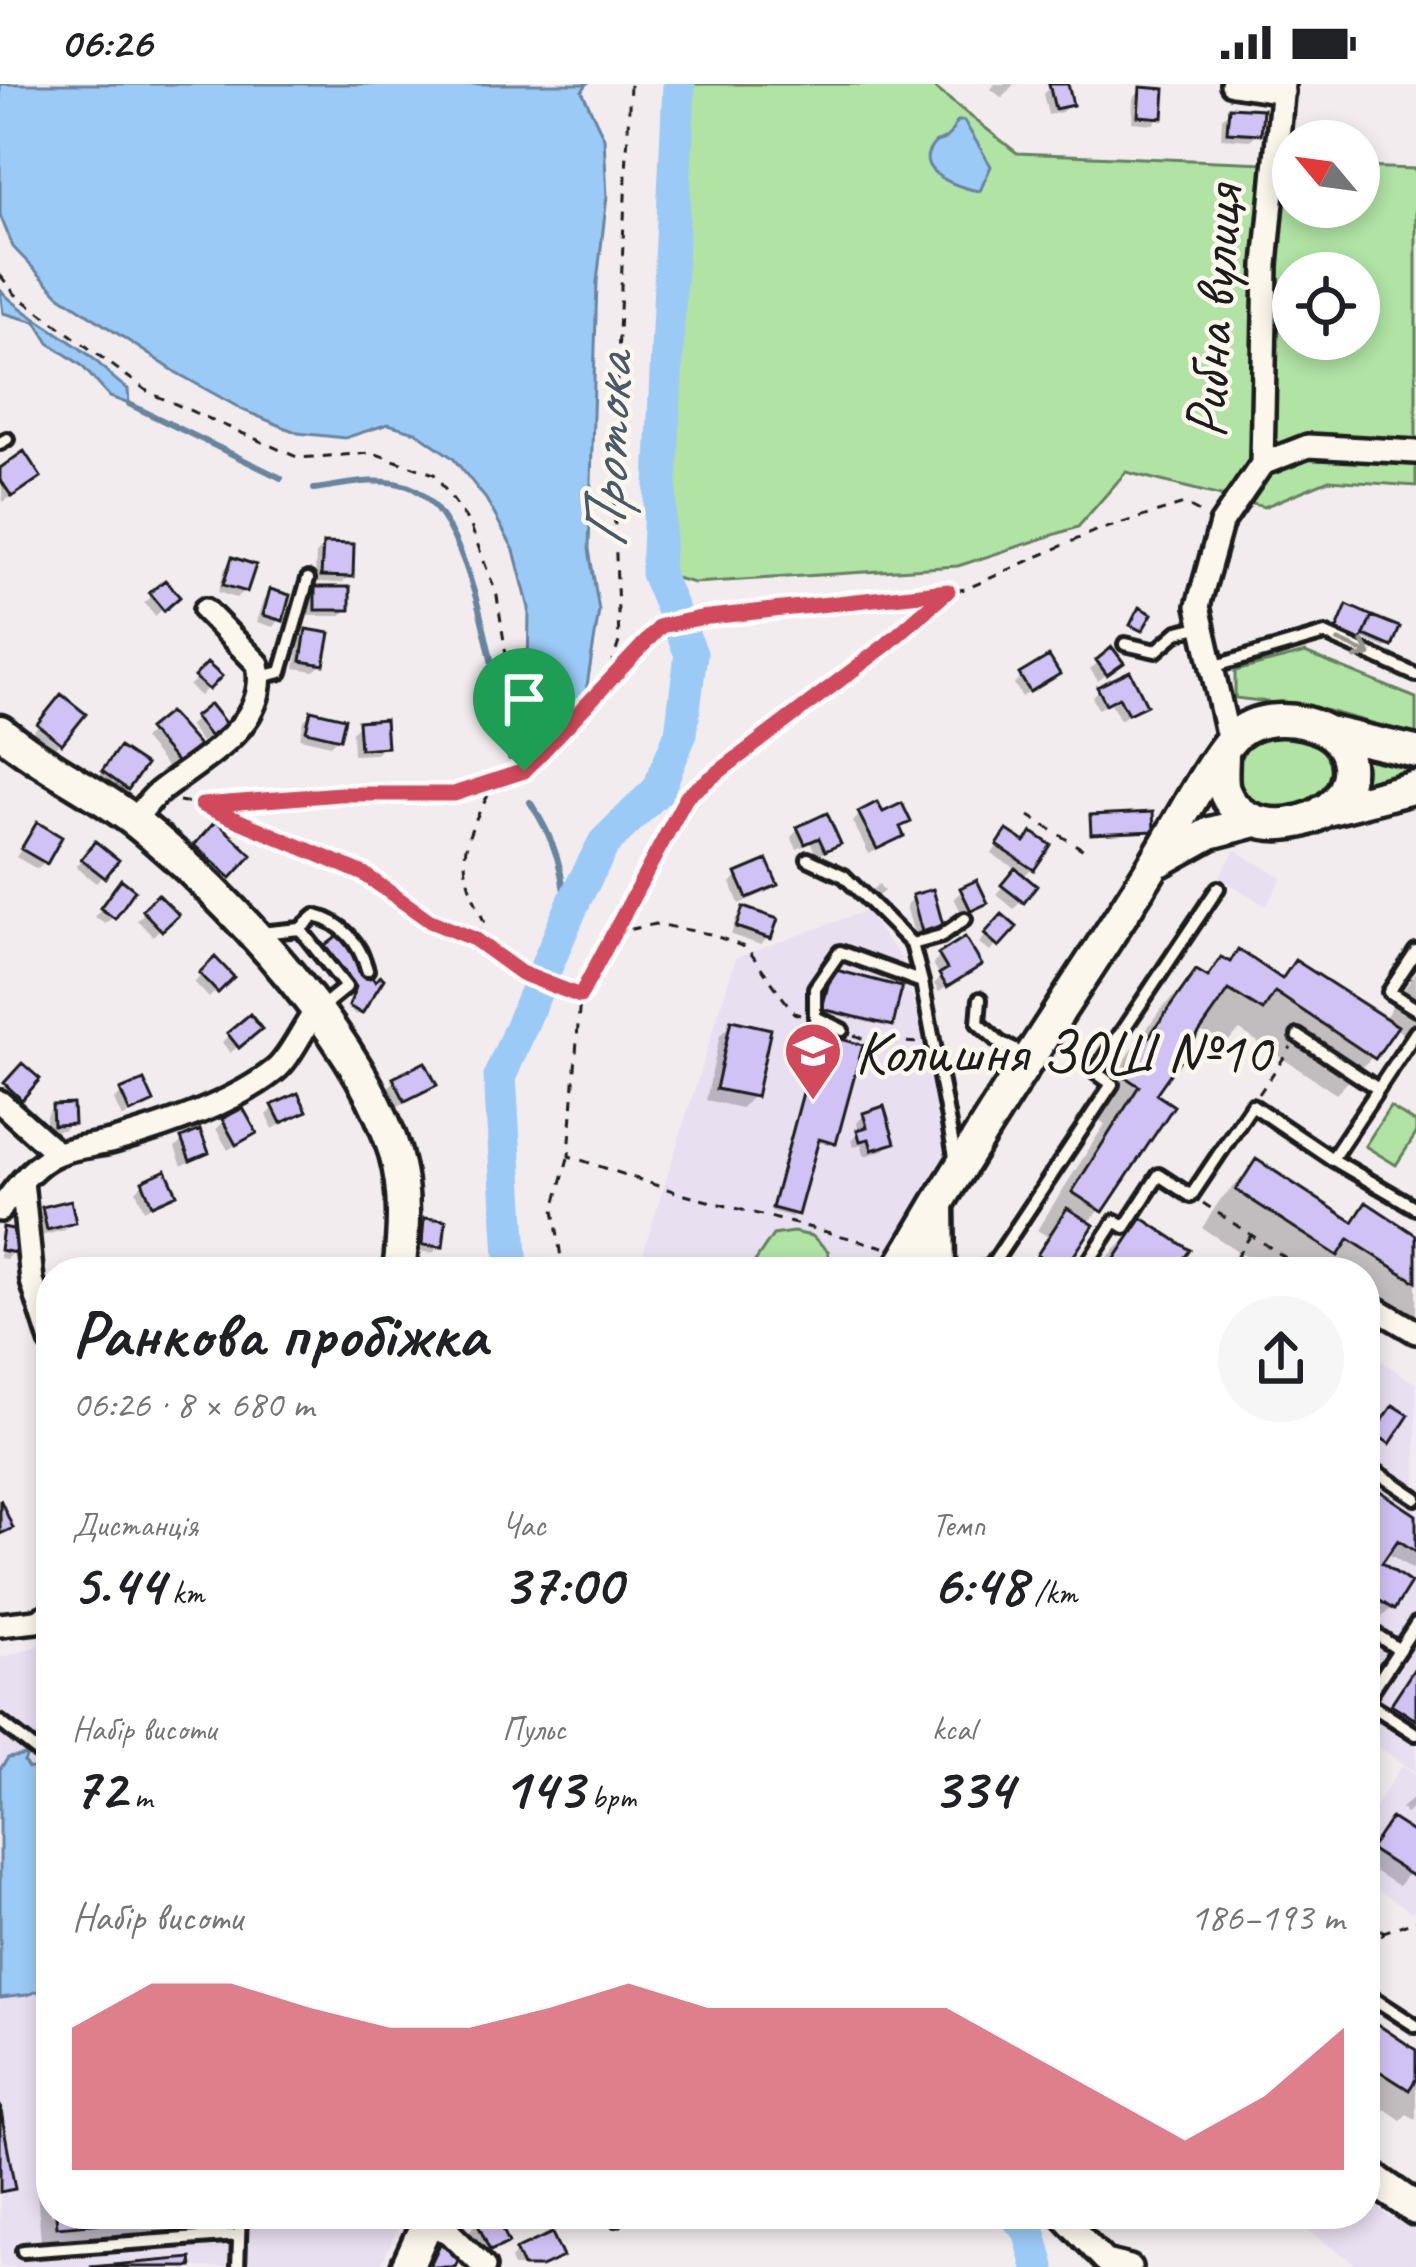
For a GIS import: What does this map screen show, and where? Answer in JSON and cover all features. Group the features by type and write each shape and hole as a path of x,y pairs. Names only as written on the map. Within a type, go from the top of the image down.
{"street":[{"path":"1232,84 1283,88"},
{"name":"Рибна вулиця","path":"1229,745 1198,606 1220,524 1262,464 1266,265 1283,88"},
{"path":"1262,464 1308,446 1416,452"},
{"path":"134,821 154,796 232,738 259,692 258,664 205,610"},
{"path":"907,1257 1229,745 1262,721 1310,724 1416,752"},
{"path":"0,731 30,756 134,821 180,859 252,934 316,1012 364,1080 395,1155 404,1223 401,1257"},
{"path":"1155,864 1210,832 1252,822 1302,821 1339,800 1348,778 1345,748 1329,732"},
{"path":"1229,745 1223,788 1236,810 1252,822"},
{"path":"1323,811 1416,787"},
{"path":"0,1210 22,1181 57,1153 131,1136 272,1074 286,1061 295,1039 316,1012"},
{"path":"0,1102 57,1153"},
{"path":"22,1181 36,1294"},
{"path":"938,1204 940,1257"},
{"path":"1380,1311 1416,1332"},
{"path":"0,1624 36,1621"},
{"path":"1380,2184 1416,2209"},
{"path":"407,2267 424,2229"},
{"path":"444,2229 484,2267"},
{"path":"1074,2229 1105,2261 1130,2267"}],"lane":[{"path":"261,677 281,672 308,580"},
{"path":"1125,644 1156,651 1178,632 1203,626"},
{"path":"1212,667 1325,634 1416,675"},
{"path":"808,859 844,876 912,944 958,1171"},
{"path":"1001,1257 1112,1084 1095,1072 1218,888"},
{"path":"252,934 300,928 315,916 334,920 362,952 367,970"},
{"path":"912,944 941,936 965,919"},
{"path":"300,928 349,984 316,1012"},
{"path":"1416,951 1389,992 1416,1009"},
{"path":"842,1030 815,1017 815,988 840,952 922,982"},
{"path":"980,999 978,1023 1000,1043 1031,1058"},
{"path":"1332,1159 1416,1032"},
{"path":"1298,1036 1378,1089"},
{"path":"1092,1257 1115,1221 1125,1228 1159,1175 1191,1196 1252,1105 1416,1208"},
{"path":"1380,1475 1416,1498"},
{"path":"1380,1679 1416,1624"},
{"path":"1380,1637 1400,1650"},
{"path":"1380,1711 1416,1734"},
{"path":"0,1722 36,1750"},
{"path":"1380,2003 1416,2026"},
{"path":"238,2267 239,2229"},
{"path":"23,2251 239,2236"}],"path":[{"path":"604,687 619,642 613,470 630,84"},
{"path":"0,275 15,294 150,393 299,458 373,453 434,474 470,524 497,596 524,771"},
{"path":"202,805 340,794 454,794 524,771 661,626 966,590 1094,532 1184,504 1220,524"},
{"path":"561,1257 554,1209 569,1156 580,996 687,796 886,645 948,591"},
{"path":"474,939 485,922 469,890 464,842 496,780"},
{"path":"154,796 202,805 364,874 430,921 474,939 521,973 580,996"},
{"path":"1029,816 1084,850"},
{"path":"611,933 656,924 710,934 747,948"},
{"path":"1252,1105 1298,1036"},
{"path":"569,1156 884,1257"},
{"path":"1191,1196 1284,1257"},
{"path":"1236,1257 1251,1235"},
{"path":"1380,1933 1416,1920"},
{"path":"1380,1929 1384,1932"},
{"path":"1380,1939 1384,1932"}],"shaded area":[{"path":"1235,850 1282,878 1266,906 1219,877"},
{"name":"Колишня ЗОШ №10","path":"865,911 901,958 920,1025 947,1160 886,1257 642,1257 736,958"},
{"path":"1380,1361 1416,1384 1416,1772 1380,1748"},
{"path":"36,1647 36,2229 397,2229 380,2267 0,2267 0,1658"},
{"path":"1402,1765 1416,1774 1416,1906 1412,1912 1380,1891 1380,1799"},
{"path":"1380,2210 1416,2231 1416,2267 1360,2267 1306,2229 1380,2229"}],"green space":[{"path":"679,84 930,84 1017,153 1272,163 1272,228 1380,228 1380,168 1416,169 1416,486 1329,480 1264,507 1126,472 1078,527 958,566 694,583 657,573"},
{"path":"1305,653 1416,698 1416,735 1317,708 1235,698 1235,671"},
{"path":"1302,735 1330,758 1334,773 1329,794 1272,810 1237,791 1236,759 1241,749 1271,736"},
{"path":"1361,750 1416,763 1416,775 1363,791"},
{"path":"1390,1107 1416,1123 1416,1134 1396,1165 1365,1146"},
{"path":"773,1235 812,1236 828,1257 758,1257"}],"water":[{"path":"0,84 587,84 582,91 604,138 607,196 597,282 589,549 599,611 583,710 547,718 528,680 529,608 514,550 486,499 453,458 416,432 388,424 345,438 298,433 245,411 177,373 59,295 13,247 0,215"},
{"path":"958,121 964,121 991,166 980,191 942,178 929,165 931,148"},
{"path":"0,290 91,356 128,389 129,404 110,397 81,365 49,343 36,322 3,313"},
{"path":"27,1755 24,1762 36,1769 36,1992 0,1998 0,1769 8,1758"}],"building":[{"path":"1049,84 1068,84 1073,105 1055,109"},
{"path":"1140,87 1165,89 1163,118 1138,116"},
{"path":"1229,107 1263,109 1261,134 1227,132"},
{"path":"24,451 41,477 12,497 0,479 0,468"},
{"path":"323,543 354,544 353,577 321,576"},
{"path":"232,557 256,565 247,592 223,585"},
{"path":"165,580 180,597 164,611 149,593"},
{"path":"315,587 350,587 350,610 315,610"},
{"path":"270,589 290,595 283,621 263,615"},
{"path":"1347,605 1372,616 1356,654 1331,643"},
{"path":"1139,607 1152,614 1142,631 1130,625"},
{"path":"1372,616 1400,627 1392,647 1364,635"},
{"path":"306,629 330,633 324,665 301,661"},
{"path":"1112,647 1124,663 1107,675 1096,660"},
{"path":"1049,656 1060,674 1030,692 1019,674"},
{"path":"207,663 222,676 209,690 194,677"},
{"path":"1130,671 1147,705 1128,714 1119,697 1106,704 1097,687"},
{"path":"61,694 86,714 62,744 37,724"},
{"path":"210,704 226,724 210,737 194,717"},
{"path":"311,710 345,718 340,739 306,731"},
{"path":"169,712 199,746 178,764 148,729"},
{"path":"385,719 387,747 360,749 358,721"},
{"path":"119,747 146,765 128,790 102,771"},
{"path":"877,802 883,812 902,803 911,822 900,827 904,836 877,849 858,812"},
{"path":"1153,812 1154,831 1091,834 1090,815"},
{"path":"827,813 841,844 825,851 819,838 805,844 797,827"},
{"path":"216,821 252,855 231,878 194,845"},
{"path":"37,822 62,837 47,864 21,849"},
{"path":"1007,830 1025,842 1032,832 1051,845 1034,870 997,845"},
{"path":"95,841 119,860 105,878 81,859"},
{"path":"767,860 778,885 747,898 736,873"},
{"path":"1015,868 1037,886 1024,903 1001,885"},
{"path":"121,879 135,890 115,919 100,908"},
{"path":"977,880 988,903 971,911 960,888"},
{"path":"933,889 943,925 922,932 912,895"},
{"path":"158,894 179,915 162,931 142,910"},
{"path":"743,907 778,919 771,939 736,927"},
{"path":"1002,914 1017,927 999,947 984,934"},
{"path":"339,935 375,981 384,979 362,1014 349,1006 356,987 325,946"},
{"path":"965,937 982,965 947,987 939,974 947,969 938,954"},
{"path":"1238,949 1282,979 1295,960 1398,1026 1375,1059 1275,992 1263,1011 1229,990 1156,1094 1174,1106 1103,1212 1072,1192 1139,1086 1122,1075 1196,970 1208,977 1221,957 1230,962"},
{"path":"215,957 234,977 218,993 199,973"},
{"path":"832,969 902,987 893,1026 822,1009"},
{"path":"250,1014 262,1029 239,1048 227,1033"},
{"path":"731,1020 771,1029 756,1097 716,1089"},
{"path":"819,1033 863,1045 836,1144 819,1139 798,1215 772,1208"},
{"path":"425,1062 437,1085 405,1101 393,1078"},
{"path":"22,1063 40,1079 22,1100 4,1083"},
{"path":"144,1080 154,1102 130,1113 120,1090"},
{"path":"298,1093 307,1111 281,1123 272,1105"},
{"path":"73,1104 74,1124 53,1125 52,1105"},
{"path":"884,1106 895,1143 872,1150 869,1139 860,1141 857,1130 867,1127 863,1113"},
{"path":"243,1108 257,1133 236,1145 222,1119"},
{"path":"200,1130 209,1153 190,1161 181,1138"},
{"path":"1256,1159 1353,1222 1366,1202 1416,1235 1416,1282 1349,1239 1338,1256 1236,1190"},
{"path":"166,1170 177,1194 152,1205 142,1181"},
{"path":"71,1200 76,1223 47,1230 42,1207"},
{"path":"1067,1208 1094,1225 1073,1257 1037,1255"},
{"path":"424,1218 446,1220 443,1247 422,1245"},
{"path":"1142,1218 1190,1250 1185,1257 1116,1257"},
{"path":"3,1227 21,1231 16,1253 0,1250"},
{"path":"1393,1405 1409,1415 1390,1444 1380,1437 1380,1424"},
{"path":"1380,1491 1416,1515 1416,1552 1398,1540 1382,1563 1411,1583 1394,1610 1380,1601"},
{"path":"0,1499 13,1528 0,1534"},
{"path":"1416,1666 1416,1720 1391,1704"},
{"path":"1391,1818 1416,1834 1412,1876 1380,1855 1380,1834"},
{"path":"1380,2026 1416,2050 1416,2079 1409,2090 1380,2072"},
{"path":"0,2105 15,2189 0,2192"},
{"path":"480,2229 503,2229 509,2243 490,2251"},
{"path":"552,2233 563,2257 541,2267 523,2267 515,2250"},
{"path":"440,2244 461,2254 455,2267 429,2267"},
{"path":"191,2258 192,2267 90,2267"}],"waterway":[{"name":"Протока","path":"511,1257 500,1076 575,899 604,843 658,790 681,733 691,654 657,573 679,84"},
{"path":"129,404 281,478"},
{"path":"314,489 384,482 407,486 430,502 465,565 489,650 510,758"},
{"path":"530,802 557,858 567,920"},
{"name":"Протока","path":"1028,2229 1039,2267"}],"place":[{"name":"Колишня ЗОШ №10","path":"813,1102"}],"route":[{"path":"948,591 886,645 687,796 580,996 521,973 474,939 430,921 364,874 202,805 340,794 454,794 524,771 661,626 948,591"}]}
